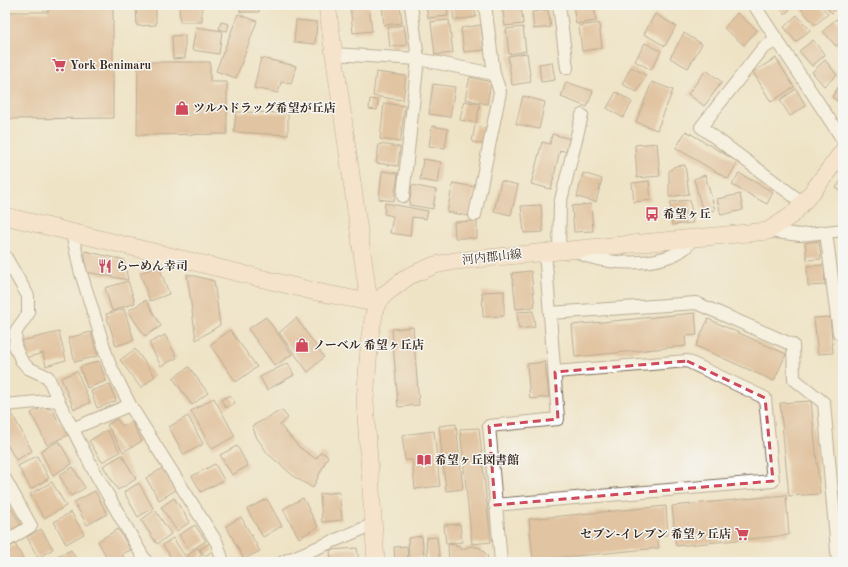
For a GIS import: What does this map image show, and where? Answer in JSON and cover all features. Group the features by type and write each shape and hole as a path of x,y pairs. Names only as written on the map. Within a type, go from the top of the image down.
{"main road":[{"path":"327,5 372,303 365,401 372,525 376,562"},
{"name":"河内郡山線","path":"372,303 409,276 435,265 455,261 768,231 792,215 843,150"},
{"path":"5,216 317,292 372,303"}],"street":[{"path":"403,196 418,59 411,5"},
{"path":"475,215 500,92 494,74 485,5"},
{"path":"559,5 567,68"},
{"path":"754,5 843,140"},
{"path":"777,40 763,48 701,127 802,203"},
{"path":"334,54 418,59 494,74"},
{"path":"501,562 489,426 558,419 550,313 559,250 560,204 582,115"},
{"path":"768,231 800,235 843,230"},
{"path":"826,232 839,300 839,333"},
{"path":"72,233 80,270 109,364 130,405 217,543 223,562"},
{"path":"5,256 28,296 28,314 16,330 16,346 21,360 28,368 48,377 72,429 146,562"},
{"path":"550,313 696,303 793,344 794,379 824,403 838,562"},
{"path":"495,505 773,481 765,398 687,361 555,372"},
{"path":"5,405 58,400"},
{"path":"72,429 130,405"},
{"path":"5,479 31,526 5,542"},
{"path":"283,562 372,525"}],"highlighted area":[{"path":"687,361 765,398 773,481 495,505 489,426 558,419 555,372"}],"building":[{"name":"York Benimaru","path":"48,5 113,5 113,118 5,119 5,12 48,12"},
{"path":"156,5 156,25 137,26 136,6"},
{"path":"179,5 202,5 202,22 180,22"},
{"path":"240,5 259,5 259,12 240,12"},
{"path":"350,5 369,5 372,31 353,33"},
{"path":"382,5 400,5 402,23 384,25"},
{"path":"426,5 447,5 448,16 428,18"},
{"path":"452,5 474,5 476,17 454,20"},
{"path":"502,5 521,5 523,24 505,26"},
{"path":"573,5 594,5 596,21 576,24"},
{"path":"777,5 795,5 785,14"},
{"path":"807,5 820,5 828,14 815,25 801,9"},
{"path":"829,5 835,5 837,7 832,13 826,7"},
{"path":"548,10 551,27 534,29 532,12"},
{"path":"737,13 757,30 744,45 724,28"},
{"path":"238,14 257,21 236,78 216,71"},
{"path":"655,14 676,26 665,46 644,34"},
{"path":"797,15 810,30 796,42 784,27"},
{"path":"836,19 843,27 843,40 836,46 823,31"},
{"path":"296,20 317,22 315,44 294,42"},
{"path":"449,20 453,53 435,55 431,22"},
{"path":"221,22 229,24 227,31 219,29"},
{"path":"599,23 602,48 582,51 579,26"},
{"path":"404,25 407,45 390,47 388,27"},
{"path":"481,25 484,50 464,52 461,28"},
{"path":"196,27 222,31 219,54 192,50"},
{"path":"523,27 526,51 509,54 506,29"},
{"path":"684,33 702,44 688,68 670,58"},
{"path":"185,35 185,58 173,59 172,36"},
{"path":"813,40 825,55 812,66 799,51"},
{"path":"645,43 661,51 651,70 635,61"},
{"path":"527,53 531,82 512,85 508,56"},
{"path":"261,58 296,66 291,84 281,82 278,93 254,88"},
{"path":"776,58 794,87 771,102 753,72"},
{"path":"825,60 837,75 824,86 812,72"},
{"name":"ツルハドラッグ希望が丘店","path":"138,62 210,62 210,82 227,82 227,134 137,135"},
{"path":"552,62 555,80 541,82 539,64"},
{"path":"631,67 646,75 637,92 622,84"},
{"path":"706,70 722,82 704,106 688,94"},
{"path":"376,72 406,76 403,100 373,96"},
{"path":"470,77 491,82 487,104 465,99"},
{"path":"843,80 843,105 832,97"},
{"path":"566,82 593,91 587,107 561,97"},
{"path":"652,82 673,90 657,130 636,122"},
{"path":"433,84 455,87 450,117 429,114"},
{"path":"796,89 806,106 790,116 780,100"},
{"path":"616,92 632,102 623,118 607,108"},
{"path":"523,96 545,102 539,129 516,124"},
{"path":"370,99 378,100 377,110 369,109"},
{"path":"464,101 480,104 476,123 460,120"},
{"path":"384,103 405,106 400,142 380,139"},
{"path":"236,112 288,113 288,135 234,132"},
{"path":"432,126 448,129 445,148 429,146"},
{"path":"475,126 489,129 486,145 472,142"},
{"path":"686,131 738,162 728,179 676,148"},
{"path":"552,134 571,139 567,152 560,150 551,189 531,184 542,142 550,144"},
{"path":"657,143 660,176 637,178 635,145"},
{"path":"379,144 400,147 398,166 376,163"},
{"path":"423,159 441,162 438,183 420,180"},
{"path":"685,165 689,194 669,197 669,171 675,166"},
{"path":"382,171 398,173 394,201 379,199"},
{"path":"583,173 602,179 596,202 577,197"},
{"path":"739,173 773,192 767,204 732,185"},
{"path":"705,175 715,210 703,213 694,179"},
{"path":"843,178 843,192 836,188"},
{"path":"501,181 518,185 511,215 494,211"},
{"path":"649,181 651,200 634,202 632,183"},
{"path":"453,183 475,187 469,216 447,212"},
{"path":"412,185 436,190 433,209 409,205"},
{"path":"740,194 743,210 721,215 717,199"},
{"path":"690,200 693,223 672,225 670,202"},
{"path":"385,203 428,211 426,219 412,217 410,236 390,233 393,216 384,214"},
{"path":"591,204 593,231 574,232 572,206"},
{"path":"541,205 543,232 524,233 521,206"},
{"path":"477,221 477,238 455,238 454,222"},
{"path":"843,235 843,259 842,259 840,236"},
{"path":"819,241 821,259 807,260 805,243"},
{"name":"らーめん幸司","path":"85,251 124,260 128,280 86,272"},
{"path":"824,265 825,285 808,286 807,266"},
{"path":"159,266 169,294 150,301 140,273"},
{"path":"531,271 535,307 516,309 512,273"},
{"path":"187,274 214,281 220,325 196,340"},
{"path":"128,281 135,303 112,311 105,288"},
{"path":"5,289 9,302 5,303"},
{"path":"504,291 504,316 483,317 482,292"},
{"path":"146,300 161,326 145,336 128,311"},
{"path":"124,309 134,340 116,346 106,314"},
{"path":"533,311 535,327 519,329 517,312"},
{"path":"695,313 697,335 685,336 686,346 575,357 572,325"},
{"path":"266,317 292,354 275,366 248,329"},
{"path":"830,317 833,353 818,354 814,318"},
{"name":"ノーベル 希望ヶ丘店","path":"296,318 324,357 308,372 279,333"},
{"path":"708,319 786,354 774,381 696,346"},
{"path":"413,327 419,405 398,407 392,329"},
{"path":"230,330 257,367 236,382 210,345"},
{"path":"59,332 66,360 46,366 43,353 25,358 21,341"},
{"path":"91,332 98,356 75,362 68,338"},
{"path":"165,335 177,358 161,366 149,343"},
{"path":"135,349 155,376 141,388 120,360"},
{"path":"99,361 106,381 87,388 80,367"},
{"path":"545,362 549,397 530,399 527,364"},
{"path":"288,363 294,375 267,390 260,377"},
{"path":"189,367 208,393 192,405 173,378"},
{"path":"77,371 90,403 74,409 61,378"},
{"path":"110,384 116,401 97,408 91,391"},
{"path":"230,395 235,403 226,408 221,400"},
{"path":"214,398 235,436 212,449 191,411"},
{"path":"811,401 820,494 789,496 780,403"},
{"path":"43,407 53,410 58,421 61,420 68,435 47,445 31,413"},
{"path":"10,410 32,451 16,460 5,441 5,413"},
{"path":"282,410 288,418 280,425 299,447 316,459 321,452 328,456 313,488 296,478 268,454 257,438 252,426"},
{"path":"188,416 203,444 184,455 169,427"},
{"path":"117,419 122,426 131,421 142,441 123,452 107,425"},
{"path":"456,424 463,489 446,491 439,426"},
{"path":"479,428 491,542 472,544 460,429"},
{"path":"107,430 120,452 102,462 89,441"},
{"name":"希望ヶ丘図書館","path":"434,431 440,486 415,489 412,460 405,460 402,435"},
{"path":"59,441 72,464 53,475 40,451"},
{"path":"237,446 248,466 232,475 220,455"},
{"path":"122,455 136,479 118,490 103,466"},
{"path":"37,456 49,478 31,489 18,466"},
{"path":"215,464 224,480 201,492 192,476"},
{"path":"73,467 85,488 71,496 59,475"},
{"path":"163,468 176,490 159,500 146,478"},
{"path":"52,482 66,506 44,518 30,494"},
{"path":"139,483 153,508 138,517 124,492"},
{"path":"95,491 107,514 87,525 74,502"},
{"path":"339,492 342,520 322,522 320,494"},
{"path":"786,495 789,535 676,546 672,506"},
{"path":"174,498 190,522 177,531 161,507"},
{"path":"303,498 318,527 299,538 283,509"},
{"path":"267,499 282,526 263,537 247,509"},
{"path":"8,503 21,525 5,534 5,505"},
{"path":"666,506 668,535 657,536 659,548 533,560 529,519"},
{"path":"155,510 171,534 157,544 141,520"},
{"path":"71,512 84,534 66,544 54,522"},
{"path":"241,517 260,551 244,559 226,526"},
{"path":"460,524 462,542 446,544 444,525"},
{"path":"195,525 206,541 190,551 179,535"},
{"path":"41,529 53,549 38,558 27,537"},
{"path":"118,529 131,550 122,554 126,562 109,562 98,541"},
{"path":"422,536 424,557 409,558 408,538"},
{"path":"437,537 440,562 428,562 426,538"},
{"path":"173,538 189,562 174,562 163,545"},
{"path":"210,543 214,550 205,556 200,549"},
{"path":"15,544 25,562 5,562 5,550"},
{"path":"455,544 456,547 460,546 460,550 471,546 480,548 487,555 489,562 449,562 448,545"},
{"path":"407,546 408,562 395,562 394,547"},
{"path":"198,548 202,555 192,562 188,555"},
{"path":"357,548 359,562 331,562 330,550"},
{"path":"71,550 78,562 56,562 54,558"},
{"path":"322,558 323,562 307,562 307,561"}],"place":[{"name":"York Benimaru","path":"59,65"},
{"name":"ツルハドラッグ希望が丘店","path":"182,108"},
{"name":"希望ヶ丘","path":"652,214"},
{"name":"らーめん幸司","path":"105,266"},
{"name":"ノーベル 希望ヶ丘店","path":"302,345"},
{"name":"希望ヶ丘図書館","path":"424,460"},
{"name":"セブン-イレブン 希望ヶ丘店","path":"742,534"}]}
